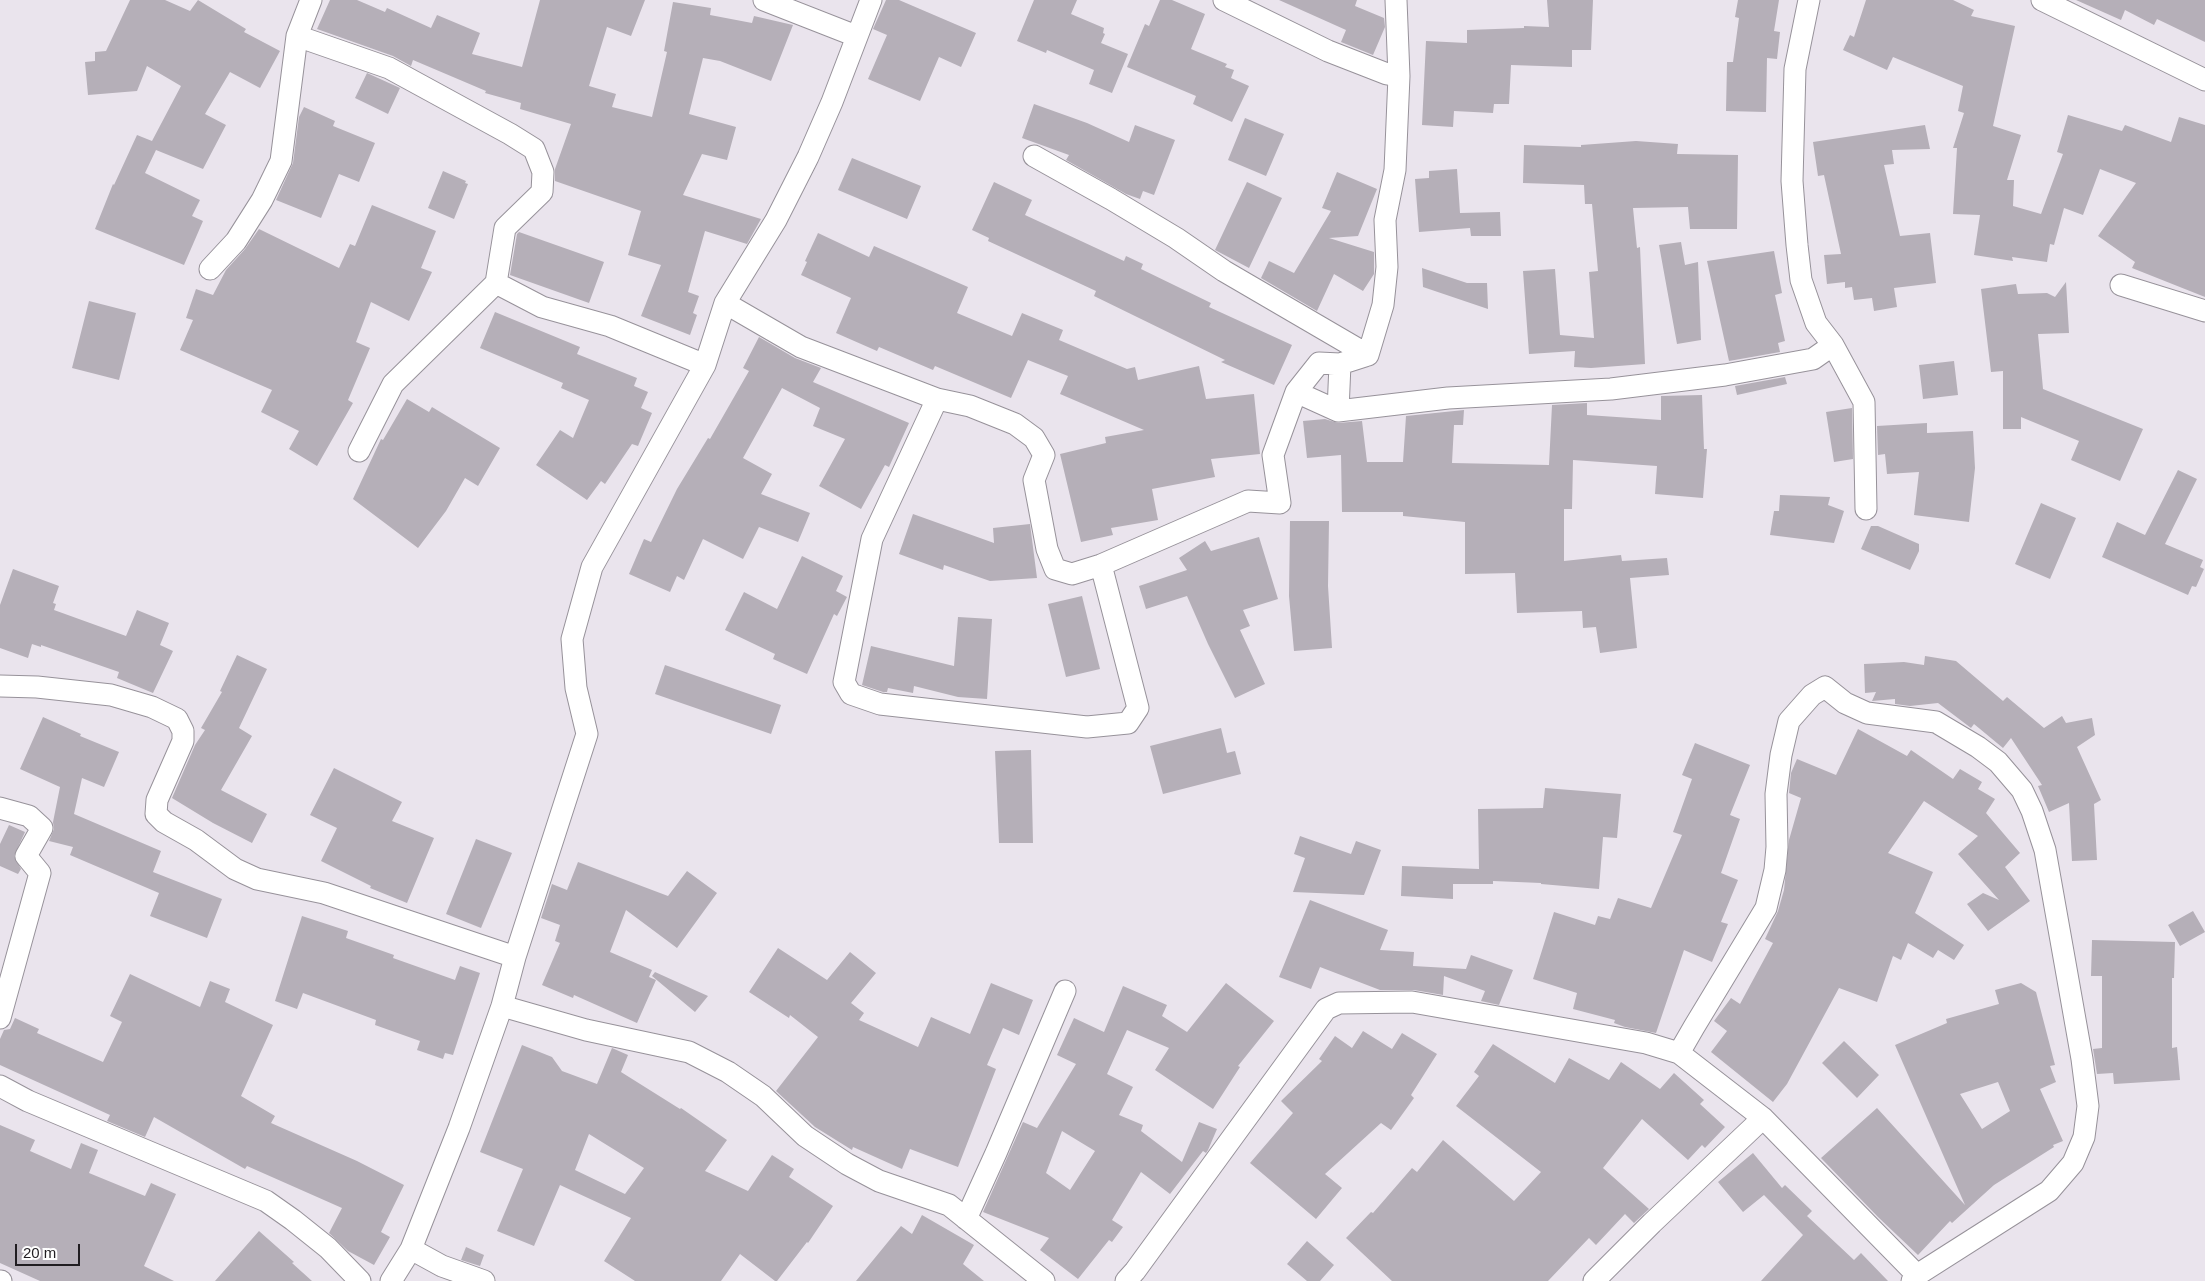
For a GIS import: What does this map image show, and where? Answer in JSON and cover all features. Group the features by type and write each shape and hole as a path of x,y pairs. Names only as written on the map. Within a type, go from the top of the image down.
{"street":[{"path":"210,269 236,241 262,200 281,161 297,36 311,0"},
{"path":"764,0 856,36"},
{"path":"390,1281 411,1249 459,1128 502,1006 515,957 587,734 576,688 572,639 592,567 705,365 725,302 780,212 832,102 871,0"},
{"path":"1224,0 1328,51 1387,74 1399,76"},
{"path":"1368,355 1383,306 1386,267 1385,220 1395,170 1399,76 1396,0"},
{"path":"2042,0 2205,80"},
{"path":"1806,3 1794,69 1792,181 1797,245 1802,280 1816,323 1833,345 1864,402 1866,509"},
{"path":"297,36 388,68 534,149 543,172 542,192 505,228 496,283 393,384 359,452"},
{"path":"1034,156 1112,199 1176,238 1224,271 1368,355"},
{"path":"496,283 542,307 610,326 705,365"},
{"path":"2121,285 2205,311"},
{"path":"725,302 801,347 937,399 979,409 1014,424 1034,438 1044,455 1034,480 1047,550 1055,569 1072,574 1248,501 1280,503 1273,455 1296,392 1319,364 1340,364 1368,355"},
{"path":"1296,392 1338,411 1448,398 1610,389 1725,376 1812,359 1833,345"},
{"path":"1338,411 1340,364"},
{"path":"937,399 872,539 844,682 851,694 880,704 1087,727 1128,723 1138,708 1100,564"},
{"path":"0,686 37,687 111,695 152,707 176,719 183,731 183,741 158,800 156,814 164,822 196,840 235,869 257,879 324,893 515,957"},
{"path":"1136,1278 1326,1009 1339,1003 1412,1002 1646,1043 1679,1054 1763,1118 1915,1278 2049,1191 2073,1163 2084,1137 2088,1106 2082,1059 2046,850 2022,790 1998,762 1978,747 1936,722 1866,713 1845,703 1825,687 1812,695 1789,721 1781,755 1776,794 1777,847 1775,870 1766,908 1679,1054"},
{"path":"0,808 29,816 42,828 26,856 40,873 0,1018"},
{"path":"966,1219 1065,991"},
{"path":"502,1006 586,1030 689,1052 728,1072 763,1096 804,1136 847,1164 879,1181 949,1205 1044,1281"},
{"path":"0,1086 28,1101 266,1201 328,1248 360,1281"},
{"path":"1594,1281 1763,1118"},
{"path":"411,1249 442,1266 484,1281"}],"building":[{"path":"130,0 165,0 190,11 198,0 246,29 244,32 280,51 260,88 230,72 205,114 226,125 203,169 156,150 145,173 200,200 192,216 203,221 184,265 95,229 113,184 137,135 152,141 181,86 147,66 137,91 88,95 85,62 95,61 95,52 106,51"},
{"path":"330,0 357,0 385,12 387,8 431,28 437,15 480,33 472,54 522,67 540,0 645,0 631,36 607,27 589,86 616,94 612,107 652,117 667,52 664,51 673,2 711,8 710,15 752,23 754,16 793,25 771,81 720,61 703,58 689,114 736,127 727,160 702,154 683,195 761,219 747,244 705,231 688,292 699,296 693,313 697,315 690,335 641,316 661,265 628,255 641,211 555,181 555,169 571,124 520,109 521,103 485,93 486,91 413,60 411,66 393,56 317,29"},
{"path":"886,0 899,0 976,33 961,67 939,57 920,101 868,79 887,35 873,29"},
{"path":"1034,0 1077,0 1071,14 1104,28 1103,33 1105,34 1101,43 1128,54 1112,93 1089,84 1094,70 1047,50 1046,53 1017,41"},
{"path":"1160,0 1172,0 1205,14 1191,49 1227,64 1225,67 1234,70 1231,78 1249,86 1232,122 1193,104 1196,96 1127,67 1145,24 1149,26"},
{"path":"1279,0 1357,0 1355,6 1384,18 1385,27 1373,55 1341,42 1346,30"},
{"path":"1547,0 1593,0 1591,50 1572,50 1572,67 1511,65 1509,104 1494,104 1493,113 1454,111 1453,127 1422,125 1426,41 1467,43 1467,30 1524,28 1524,26 1549,27"},
{"path":"1738,0 1779,0 1774,31 1780,32 1777,59 1767,58 1766,112 1726,111 1727,62 1733,62 1739,18 1735,17"},
{"path":"1866,0 1953,0 1974,10 1971,16 2015,26 1993,126 2021,135 2007,180 2014,180 2013,206 2041,214 2063,154 2057,152 2068,115 2122,131 2125,125 2171,142 2179,117 2205,125 2205,297 2132,268 2135,262 2098,236 2136,183 2100,169 2083,215 2064,208 2054,245 2050,244 2047,262 2012,257 2013,261 1974,255 1980,215 1953,214 1957,148 1953,148 1964,113 1958,111 1963,86 1893,57 1887,70 1843,50 1850,35 1854,37"},
{"path":"2076,0 2205,0 2205,42 2157,19 2154,25 2125,10 2121,20"},
{"path":"367,73 400,88 388,114 355,98"},
{"path":"1034,104 1087,123 1129,142 1135,125 1175,140 1154,195 1143,191 1140,199 1126,194 1066,160 1069,155 1022,138"},
{"path":"304,107 335,121 333,126 375,143 359,182 339,174 321,218 276,200 293,163 299,117"},
{"path":"1245,118 1284,134 1266,176 1228,160"},
{"path":"1925,125 1930,149 1892,150 1894,164 1884,165 1900,236 1930,233 1936,283 1894,288 1897,307 1874,311 1872,298 1854,300 1852,287 1845,288 1845,282 1827,284 1824,255 1841,254 1824,175 1818,176 1813,142"},
{"path":"1636,141 1678,144 1677,154 1738,155 1737,229 1690,229 1688,207 1633,208 1637,248 1640,247 1645,364 1591,368 1574,367 1575,351 1529,354 1523,271 1555,269 1560,335 1594,338 1589,272 1598,271 1592,204 1585,204 1584,185 1523,183 1524,145 1581,147 1581,145"},
{"path":"852,158 921,186 907,219 838,190"},
{"path":"1457,169 1460,213 1500,212 1501,236 1471,236 1470,228 1419,232 1415,179 1429,178 1429,171"},
{"path":"443,171 466,181 465,183 468,184 454,219 428,208"},
{"path":"1337,172 1377,189 1358,236 1329,238 1374,252 1374,274 1363,291 1334,274 1317,311 1261,278 1269,261 1294,273 1331,211 1322,208"},
{"path":"994,182 1032,200 1025,215 1124,261 1126,256 1143,264 1141,269 1211,303 1209,307 1292,345 1274,385 1221,362 1225,360 1094,296 1096,291 988,241 989,238 972,230"},
{"path":"1247,182 1282,198 1249,268 1215,250"},
{"path":"372,205 436,231 421,268 432,272 409,321 371,302 356,342 370,348 348,400 353,403 317,466 289,449 299,431 261,412 272,390 180,350 193,320 186,318 196,289 213,295 226,270 245,249 259,229 339,268 350,244 355,246"},
{"path":"519,232 604,262 589,303 510,275 517,234"},
{"path":"818,233 869,257 874,246 968,287 957,313 1012,336 1022,313 1063,330 1059,340 1127,369 1135,367 1138,380 1199,366 1206,399 1254,394 1260,454 1211,459 1215,477 1152,489 1158,520 1111,528 1113,535 1081,542 1060,454 1106,443 1105,437 1144,430 1060,394 1068,376 1028,360 1011,398 935,366 933,370 879,347 877,351 836,333 851,298 801,275 807,262 805,261"},
{"path":"1681,242 1685,265 1698,262 1701,340 1677,344 1659,245"},
{"path":"1774,251 1782,293 1775,295 1785,341 1778,343 1780,352 1729,361 1707,261"},
{"path":"1422,268 1467,283 1487,283 1488,309 1423,287"},
{"path":"2066,282 2069,333 2038,334 2043,389 2143,429 2120,481 2071,460 2079,441 2021,417 2021,429 2003,429 2003,371 1991,372 1981,289 2016,284 2018,294 2047,293 2055,297"},
{"path":"89,301 136,313 119,380 72,368"},
{"path":"495,312 580,347 577,354 637,378 634,386 648,392 641,408 652,413 638,446 632,444 605,484 601,481 587,500 536,465 560,430 573,438 589,400 561,388 563,383 480,348"},
{"path":"759,337 795,358 821,368 813,382 909,423 889,467 885,465 861,509 819,486 845,439 813,426 820,408 782,388 743,458 772,474 761,494 810,513 798,542 759,527 743,559 703,539 684,580 677,576 670,592 629,574 644,539 651,542 677,489 708,438 710,439 749,371 743,368"},
{"path":"1954,361 1958,395 1923,399 1919,365"},
{"path":"1785,377 1787,384 1737,395 1735,386"},
{"path":"1702,395 1704,449 1707,449 1703,498 1655,494 1657,466 1573,460 1572,509 1564,509 1564,561 1621,555 1622,561 1667,558 1669,575 1630,578 1637,648 1600,653 1596,627 1583,628 1582,611 1517,613 1515,573 1465,574 1465,522 1403,516 1403,512 1342,512 1341,455 1307,458 1303,421 1325,419 1338,423 1362,421 1367,462 1403,462 1406,416 1464,410 1463,425 1454,425 1452,463 1549,465 1552,405 1587,403 1587,415 1661,420 1661,396"},
{"path":"407,399 429,412 432,407 500,448 478,486 465,478 446,511 418,548 353,499 381,439 383,440"},
{"path":"1852,408 1853,459 1834,462 1826,412"},
{"path":"1927,423 1927,433 1973,431 1975,468 1969,522 1914,515 1919,472 1887,474 1885,454 1878,455 1877,426"},
{"path":"2178,470 2197,479 2165,544 2203,560 2200,567 2204,569 2196,587 2192,586 2188,595 2102,557 2117,522 2145,535"},
{"path":"1780,495 1830,497 1828,505 1844,511 1834,543 1770,535 1774,511 1779,511"},
{"path":"2041,503 2076,518 2050,579 2015,564"},
{"path":"913,514 994,543 993,528 1030,524 1037,578 990,581 944,565 943,570 899,554"},
{"path":"1290,521 1329,521 1328,586 1332,648 1294,651 1289,596"},
{"path":"1871,526 1878,526 1919,544 1919,551 1910,570 1861,549"},
{"path":"1259,537 1278,599 1243,610 1250,626 1240,630 1265,684 1235,698 1187,596 1146,609 1139,586 1187,570 1179,558 1205,541 1211,551"},
{"path":"802,556 843,576 836,591 847,597 837,616 834,614 807,674 773,659 775,654 725,630 744,592 777,609"},
{"path":"13,569 59,586 53,603 56,604 54,610 126,636 137,610 169,623 160,645 173,651 153,693 117,678 119,672 41,645 41,647 32,644 28,658 0,648 0,605"},
{"path":"1082,596 1100,669 1066,677 1048,604"},
{"path":"958,617 992,619 987,699 958,697 914,686 913,693 888,688 887,692 883,692 862,685 871,646 954,666"},
{"path":"237,655 267,669 239,728 252,736 221,790 267,814 252,843 213,823 172,798 195,745 205,730 201,728 222,692 220,691"},
{"path":"1925,656 1956,661 2003,701 2007,697 2044,728 2062,716 2066,723 2092,718 2095,735 2077,747 2101,800 2094,804 2097,860 2072,861 2069,803 2049,812 2038,786 2042,785 2011,738 2003,748 1974,724 1971,728 1938,703 1910,706 1895,704 1895,699 1872,701 1876,692 1865,693 1864,664 1904,662 1924,665"},
{"path":"665,665 781,705 771,734 655,694"},
{"path":"43,717 81,734 80,736 119,752 104,787 82,778 74,814 161,851 153,872 222,899 207,938 150,916 159,893 70,855 73,847 49,841 54,829 53,822 60,787 20,769"},
{"path":"1221,728 1227,753 1235,751 1241,774 1163,794 1150,746"},
{"path":"1858,729 1907,756 1911,750 1953,779 1960,769 1982,782 1978,789 1995,799 1986,813 2020,853 2005,867 2030,901 1988,931 1967,904 1983,893 1999,900 1958,854 1978,836 1924,801 1888,853 1933,872 1915,913 1964,945 1954,960 1938,950 1933,958 1908,943 1901,960 1893,956 1877,1002 1839,988 1787,1084 1773,1102 1711,1052 1727,1031 1714,1021 1731,998 1740,1004 1773,943 1765,939 1778,911 1784,890 1789,840 1801,798 1789,793 1791,773 1797,759 1836,775"},
{"path":"1695,743 1750,765 1730,815 1740,819 1721,873 1738,880 1721,922 1728,924 1712,962 1684,950 1656,1033 1625,1027 1614,1023 1615,1020 1573,1009 1577,993 1533,979 1554,912 1595,925 1598,916 1610,919 1618,898 1651,908 1682,835 1673,832 1692,779 1682,775"},
{"path":"1031,750 1033,843 999,843 995,751"},
{"path":"334,768 402,802 392,821 434,838 407,903 370,888 371,886 321,861 337,828 310,815"},
{"path":"1545,788 1621,794 1617,838 1603,837 1599,889 1541,883 1493,881 1493,884 1453,884 1453,899 1401,896 1402,866 1479,869 1478,809 1543,808"},
{"path":"9,825 25,832 14,856 21,869 18,874 0,866 0,844"},
{"path":"1300,836 1351,854 1356,841 1381,850 1364,895 1293,892 1305,858 1294,854"},
{"path":"476,839 512,853 481,928 446,914"},
{"path":"578,862 668,896 687,871 717,893 677,948 626,910 610,952 652,970 649,977 656,980 637,1023 574,995 573,998 542,985 560,943 555,941 560,925 541,918 552,884 567,890"},
{"path":"1310,900 1388,930 1380,950 1414,952 1413,966 1466,969 1471,955 1513,970 1499,1005 1481,1001 1485,991 1444,976 1443,995 1414,990 1380,990 1320,967 1311,989 1279,977"},
{"path":"2193,911 2205,932 2180,946 2168,925"},
{"path":"302,916 348,931 346,938 394,955 393,958 455,980 460,966 480,973 453,1055 445,1053 443,1059 417,1050 420,1041 375,1025 376,1020 303,993 297,1009 275,1001"},
{"path":"2092,940 2175,942 2174,978 2172,978 2172,1048 2177,1047 2180,1080 2114,1084 2113,1073 2097,1074 2093,1049 2102,1048 2102,976 2091,976"},
{"path":"778,948 827,980 850,952 876,973 851,1003 864,1013 859,1020 918,1047 931,1017 970,1034 991,983 1033,1000 1019,1035 1003,1028 987,1065 996,1069 958,1167 910,1149 902,1169 853,1147 852,1150 815,1127 776,1091 818,1037 790,1015 789,1018 749,992"},
{"path":"655,972 708,996 695,1012 652,976"},
{"path":"130,974 200,1007 210,981 230,989 225,1002 273,1025 241,1096 275,1116 271,1123 357,1161 404,1185 381,1232 390,1237 374,1265 348,1251 329,1233 342,1208 247,1166 245,1169 154,1117 145,1137 107,1121 110,1115 0,1065 0,1039 4,1030 10,1029 15,1018 39,1029 37,1033 103,1062 122,1022 110,1016"},
{"path":"1226,983 1274,1021 1238,1066 1240,1067 1213,1109 1155,1070 1169,1048 1127,1030 1107,1074 1133,1087 1119,1115 1143,1125 1141,1131 1182,1162 1199,1122 1217,1129 1206,1153 1203,1151 1170,1194 1141,1172 1112,1220 1123,1227 1112,1242 1109,1240 1078,1279 1040,1250 1049,1238 983,1212 1023,1122 1037,1128 1076,1064 1057,1055 1074,1018 1104,1032 1123,986 1167,1005 1162,1016 1187,1032","holes":["1062,1131 1095,1151 1070,1190 1046,1173"]},
{"path":"2021,983 2036,992 2055,1065 2050,1066 2056,1082 2040,1089 2063,1141 2053,1145 2054,1147 1994,1185 1952,1223 1950,1221 1918,1255 1821,1158 1877,1108 1965,1205 1895,1045 1947,1023 1946,1019 1999,1004 1995,990","holes":["1998,1082 2010,1111 1982,1129 1960,1094"]},
{"path":"1363,1031 1392,1049 1402,1033 1437,1054 1411,1095 1414,1098 1391,1130 1381,1123 1325,1174 1342,1188 1316,1219 1250,1163 1293,1113 1281,1101 1322,1061 1319,1059 1335,1036 1352,1048"},
{"path":"1844,1041 1879,1075 1857,1098 1822,1063"},
{"path":"1493,1044 1555,1083 1569,1058 1609,1080 1621,1062 1660,1089 1674,1073 1704,1100 1700,1104 1725,1127 1705,1148 1702,1145 1688,1160 1642,1119 1603,1168 1649,1209 1634,1223 1625,1214 1596,1245 1589,1238 1548,1281 1392,1281 1346,1238 1371,1212 1373,1213 1412,1168 1417,1172 1443,1140 1514,1201 1541,1172 1456,1106 1479,1076 1474,1072"},
{"path":"522,1045 552,1057 562,1071 597,1084 612,1048 628,1055 621,1072 681,1108 727,1140 705,1171 748,1191 772,1155 794,1169 789,1177 833,1206 808,1243 777,1281 740,1254 721,1281 635,1281 604,1261 631,1218 560,1185 534,1246 497,1231 523,1169 480,1152","holes":["589,1134 644,1168 625,1194 575,1170"]},
{"path":"0,1125 35,1140 30,1151 71,1169 81,1143 98,1150 89,1173 145,1196 151,1183 176,1194 144,1266 174,1281 40,1281 0,1263"},
{"path":"1753,1153 1782,1188 1785,1185 1812,1211 1807,1216 1854,1260 1861,1253 1888,1281 1761,1281 1803,1235 1764,1195 1743,1212 1718,1182"},
{"path":"922,1215 974,1245 963,1264 984,1281 856,1281 901,1226 912,1234"},
{"path":"259,1231 294,1262 292,1263 312,1281 215,1281"},
{"path":"1307,1241 1334,1265 1320,1281 1307,1281 1287,1264"},
{"path":"466,1247 484,1255 480,1266 461,1260"}]}
